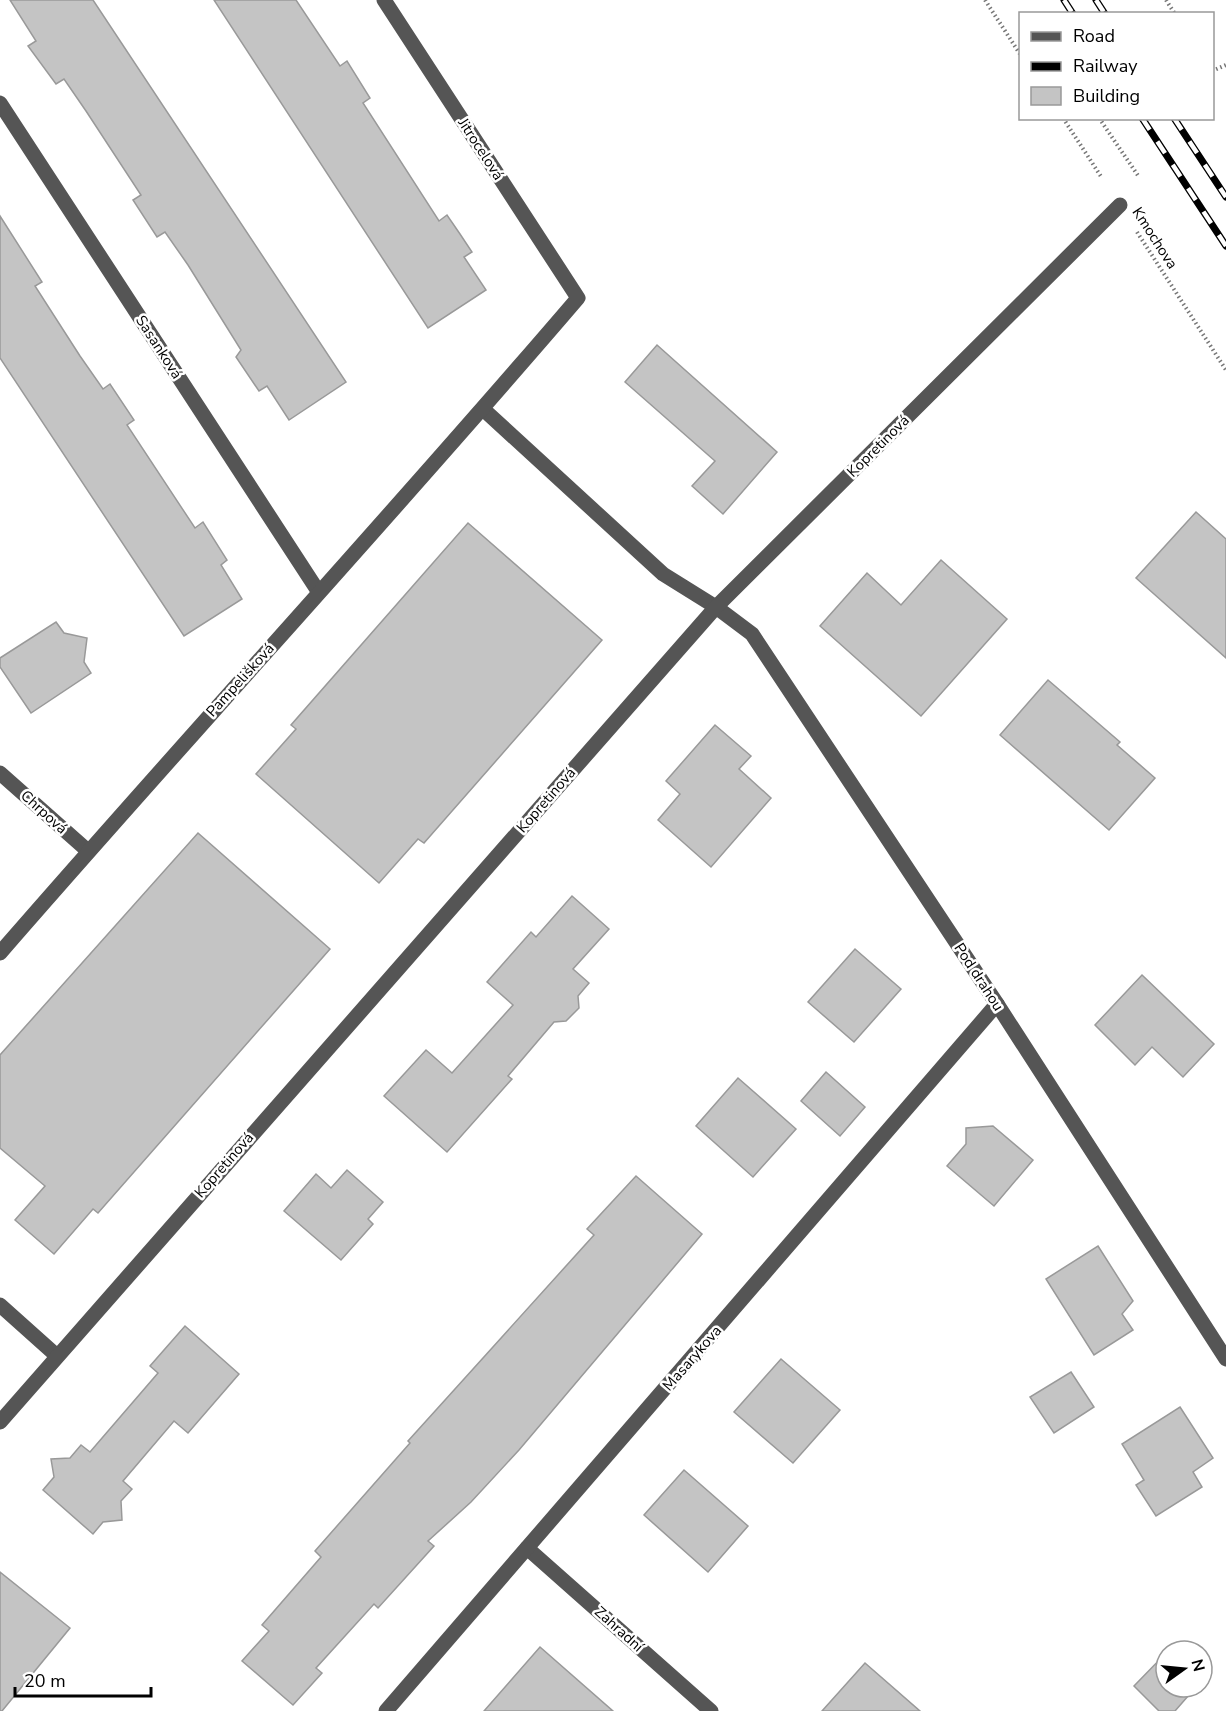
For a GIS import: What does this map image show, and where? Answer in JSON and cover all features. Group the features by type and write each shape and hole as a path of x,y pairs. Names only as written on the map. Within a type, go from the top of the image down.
{"street":[{"name":"Jitrocelová","path":"384,0 578,298"},
{"name":"Sasanková","path":"0,103 318,591"},
{"name":"Kopretinová","path":"0,1422 716,607 1120,206"},
{"name":"Pampelišková","path":"0,953 318,591 483,409 578,298"},
{"path":"483,409 663,574 716,607"},
{"name":"Pod drahou","path":"716,607 752,634 997,1004 1226,1359"},
{"name":"Chrpová","path":"0,773 88,851"},
{"name":"Masarykova","path":"386,1711 997,1004"},
{"path":"0,1305 57,1356"},
{"name":"Zahradní","path":"527,1548 711,1711"}],"path":[{"path":"985,0 1019,52"},
{"name":"Kmochova","path":"1064,120 1226,370"},
{"path":"1100,120 1140,179"}],"building":[{"path":"10,0 93,0 346,382 289,420 267,386 259,391 236,357 241,350 188,265 165,232 157,237 133,200 141,195 86,111 64,79 56,84 28,46 36,41"},
{"path":"214,0 296,0 340,66 347,61 370,98 363,103 439,221 447,215 472,252 464,257 486,290 428,328"},
{"path":"0,216 42,282 35,286 80,356 103,389 110,384 134,420 127,425 195,528 203,522 227,560 221,565 242,599 184,636 0,358"},
{"path":"657,345 777,452 723,514 692,486 715,461 625,382"},
{"path":"1196,512 1226,539 1226,658 1136,578"},
{"path":"468,523 602,640 424,843 418,839 379,883 256,774 296,729 291,725"},
{"path":"941,560 1007,619 921,716 820,626 867,573 901,605"},
{"path":"56,622 64,633 87,638 84,662 91,673 31,713 0,667 0,658"},
{"path":"1048,680 1120,742 1117,745 1155,778 1109,830 1000,735"},
{"path":"715,725 751,756 739,769 771,798 711,867 658,820 680,794 666,781"},
{"path":"198,833 330,949 98,1213 93,1209 54,1254 15,1220 45,1186 0,1148 0,1055"},
{"path":"572,896 609,929 573,969 589,983 578,996 579,1008 566,1021 554,1022 508,1076 512,1079 447,1152 384,1096 426,1050 452,1073 513,1005 487,982 531,932 536,937"},
{"path":"855,949 901,989 854,1042 808,1002"},
{"path":"1142,975 1214,1044 1183,1077 1152,1047 1135,1065 1095,1025"},
{"path":"826,1072 865,1107 840,1136 801,1101"},
{"path":"738,1078 796,1129 753,1177 696,1126"},
{"path":"993,1126 1033,1160 994,1206 947,1166 966,1144 966,1128"},
{"path":"347,1170 383,1202 368,1219 373,1224 341,1260 284,1211 316,1174 331,1188"},
{"path":"636,1176 702,1234 519,1450 471,1502 428,1541 434,1546 378,1608 374,1604 316,1668 322,1673 293,1705 242,1661 269,1631 262,1625 321,1557 315,1551 410,1443 408,1441 594,1235 587,1229"},
{"path":"1098,1246 1133,1301 1122,1314 1133,1330 1094,1355 1046,1279"},
{"path":"185,1326 239,1374 188,1433 174,1421 123,1481 132,1489 121,1501 122,1520 103,1522 93,1534 43,1490 54,1477 51,1459 70,1458 81,1445 90,1452 158,1373 150,1366"},
{"path":"781,1359 840,1410 793,1463 734,1412"},
{"path":"1071,1372 1094,1407 1054,1433 1030,1397"},
{"path":"1180,1407 1213,1458 1193,1472 1202,1487 1156,1516 1136,1485 1144,1480 1122,1444"},
{"path":"684,1470 748,1526 708,1572 644,1515"},
{"path":"0,1572 70,1628 2,1711 0,1711"},
{"path":"540,1647 613,1711 484,1711"},
{"path":"865,1663 920,1711 822,1711"},
{"path":"1154,1665 1154,1699 1186,1699 1175,1711 1159,1711 1134,1686"}],"railway":[{"path":"1064,0 1072,12"},
{"path":"1096,0 1104,12"},
{"path":"1143,120 1226,246"},
{"path":"1175,120 1226,197"}]}
